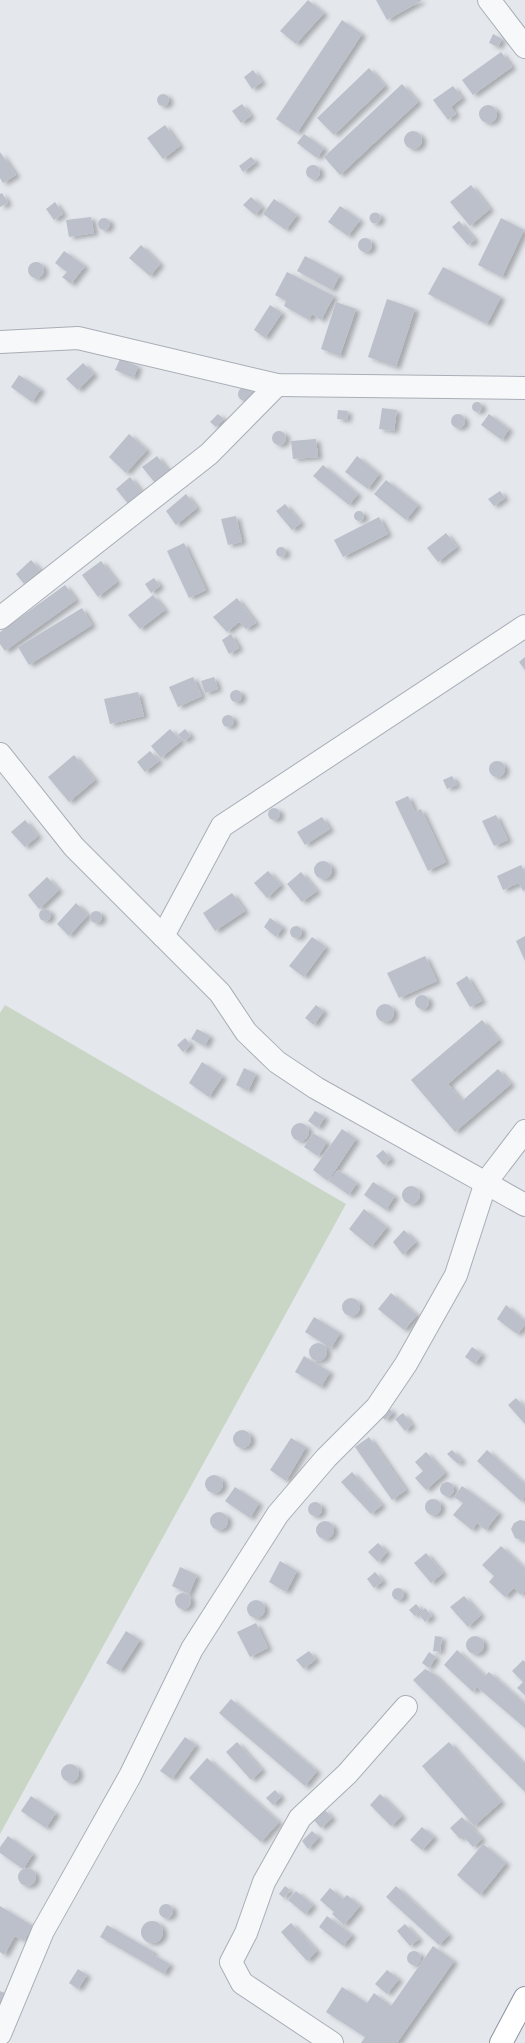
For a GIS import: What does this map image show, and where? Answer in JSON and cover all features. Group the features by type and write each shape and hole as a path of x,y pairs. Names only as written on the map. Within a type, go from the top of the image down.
{"highway":[{"path":"501,2043 525,1998"}],"street":[{"path":"489,0 525,47"},
{"path":"0,342 78,338 277,385 525,388"},
{"path":"0,618 209,454 277,385"},
{"path":"163,936 222,826 525,626"},
{"path":"0,754 74,847 220,993 246,1032 277,1062 316,1088 525,1205"},
{"path":"0,2034 43,1931 130,1776 192,1649 278,1514 326,1458 377,1407 406,1364 456,1275 486,1182 525,1131"},
{"path":"332,2043 242,1983 231,1962 246,1933 264,1882 300,1818 347,1774 406,1707"}],"green space":[{"path":"5,1005 346,1204 0,1834 0,1013"}],"building":[{"path":"308,0 324,13 296,44 280,31"},
{"path":"376,0 421,0 421,1 387,20"},
{"path":"342,20 362,34 297,133 276,119"},
{"path":"493,34 502,39 498,47 489,43"},
{"path":"501,52 512,67 473,95 462,80"},
{"path":"369,68 385,86 334,135 317,118"},
{"path":"253,70 262,82 252,89 244,77"},
{"path":"402,84 418,102 340,175 324,157"},
{"path":"453,86 462,98 451,107 456,114 448,120 433,100"},
{"path":"165,94 168,95 168,105 161,106 158,105 157,98 158,95"},
{"path":"242,104 251,116 241,123 232,111"},
{"path":"488,105 494,108 497,114 494,120 488,123 482,120 479,114 482,108"},
{"path":"165,125 180,146 163,159 147,138"},
{"path":"413,131 419,134 422,140 419,146 413,149 407,146 404,140 407,134"},
{"path":"304,134 324,148 317,158 297,143"},
{"path":"0,152 16,175 3,183 0,178"},
{"path":"251,157 256,162 243,172 239,166"},
{"path":"310,165 316,165 320,169 320,175 316,179 310,179 306,175 306,169"},
{"path":"471,185 490,209 470,226 450,202"},
{"path":"2,193 8,203 0,207 0,194"},
{"path":"251,197 262,207 255,215 243,205"},
{"path":"274,199 297,215 286,230 263,214"},
{"path":"55,202 63,214 54,220 46,209"},
{"path":"340,206 360,220 348,236 328,222"},
{"path":"373,213 377,213 379,214 379,222 373,223 370,220 370,216"},
{"path":"91,217 94,233 69,237 66,220"},
{"path":"104,218 108,220 110,224 108,228 104,230 100,228 98,224 100,220"},
{"path":"501,218 524,230 502,277 478,265"},
{"path":"459,221 475,240 468,245 452,227"},
{"path":"362,238 368,238 372,242 372,248 368,252 362,252 358,248 358,242"},
{"path":"141,245 160,264 150,276 129,258"},
{"path":"64,251 85,266 71,284 62,277 67,272 55,263"},
{"path":"305,256 340,275 332,290 297,271"},
{"path":"33,262 39,262 44,267 42,276 39,278 33,278 28,273 28,267"},
{"path":"443,267 501,297 487,324 428,294"},
{"path":"287,272 334,296 321,320 312,314 309,320 284,306 286,301 275,295"},
{"path":"387,299 415,309 396,367 368,357"},
{"path":"336,302 356,309 340,356 321,349"},
{"path":"270,305 282,313 265,338 254,330"},
{"path":"120,359 138,366 134,378 115,370"},
{"path":"83,363 94,374 78,390 66,379"},
{"path":"19,375 41,389 32,402 11,387"},
{"path":"242,387 248,387 252,391 252,397 248,401 242,401 238,397 238,391"},
{"path":"475,402 479,402 481,403 481,411 475,412 472,409 472,405"},
{"path":"382,408 397,410 394,431 379,429"},
{"path":"338,410 348,411 347,420 337,419"},
{"path":"218,414 224,419 216,427 210,422"},
{"path":"458,414 463,416 465,421 463,426 458,428 453,426 451,421 453,416"},
{"path":"489,414 509,429 502,440 481,425"},
{"path":"279,431 284,433 286,438 284,443 279,445 274,443 272,438 274,433"},
{"path":"129,434 147,450 126,473 109,457"},
{"path":"316,439 318,457 293,459 291,441"},
{"path":"157,456 170,473 156,484 142,467"},
{"path":"357,456 379,474 368,489 345,472"},
{"path":"323,465 358,494 349,505 313,476"},
{"path":"130,477 144,495 130,506 116,489"},
{"path":"386,480 418,505 406,520 374,494"},
{"path":"500,491 505,498 494,506 488,499"},
{"path":"186,494 197,508 176,525 166,511"},
{"path":"285,504 301,523 292,530 276,511"},
{"path":"357,511 361,511 363,512 363,520 357,521 354,518 354,514"},
{"path":"236,516 242,542 228,545 221,519"},
{"path":"379,517 388,534 343,557 334,540"},
{"path":"446,533 457,547 438,562 427,548"},
{"path":"184,543 206,590 189,598 167,551"},
{"path":"279,547 283,547 285,548 285,556 279,557 276,554 276,550"},
{"path":"31,560 40,570 24,584 16,574"},
{"path":"101,561 117,582 98,597 82,575"},
{"path":"154,578 160,586 151,593 145,584"},
{"path":"65,585 76,600 5,651 0,644 0,632"},
{"path":"153,595 165,610 140,629 128,615"},
{"path":"237,598 256,623 246,629 239,622 227,632 213,617"},
{"path":"82,608 92,625 29,665 18,647"},
{"path":"231,634 239,648 229,654 222,640"},
{"path":"525,657 525,670 519,662"},
{"path":"193,677 202,696 178,707 169,687"},
{"path":"214,677 218,689 205,693 201,681"},
{"path":"238,690 241,691 241,701 234,702 231,701 230,694 231,691"},
{"path":"138,692 144,716 110,724 104,699"},
{"path":"230,715 233,716 233,726 226,727 223,726 222,719 223,716"},
{"path":"170,729 181,741 161,758 151,746"},
{"path":"185,729 191,736 184,741 178,735"},
{"path":"150,751 159,761 145,772 137,762"},
{"path":"74,755 95,780 69,802 48,777"},
{"path":"497,761 504,766 505,769 500,776 497,777 490,772 489,769 494,762"},
{"path":"452,776 457,785 447,789 443,780"},
{"path":"408,796 415,812 421,809 446,862 428,871 395,802"},
{"path":"276,808 279,809 279,819 272,820 269,819 268,812 269,809"},
{"path":"496,815 508,840 494,846 482,821"},
{"path":"322,817 330,829 305,845 297,832"},
{"path":"25,820 38,836 25,847 11,832"},
{"path":"323,861 329,864 332,870 329,876 323,879 317,876 314,870 317,864"},
{"path":"521,865 525,873 525,890 523,891 519,883 503,890 497,876"},
{"path":"268,871 281,885 267,898 254,883"},
{"path":"301,872 317,891 302,902 287,884"},
{"path":"47,877 59,890 39,909 28,895"},
{"path":"232,893 245,911 215,931 203,913"},
{"path":"76,903 88,915 69,936 57,924"},
{"path":"47,909 50,910 50,920 43,921 40,920 39,913 40,910"},
{"path":"98,911 101,912 101,922 94,923 91,922 90,915 91,912"},
{"path":"270,918 283,927 276,937 264,927"},
{"path":"294,926 298,926 302,932 298,938 294,938 290,934 290,930"},
{"path":"525,936 525,961 516,941"},
{"path":"312,937 326,947 304,977 289,966"},
{"path":"425,956 437,981 399,998 387,973"},
{"path":"467,976 482,1001 470,1007 456,983"},
{"path":"422,995 427,997 429,1002 427,1007 422,1009 417,1007 415,1002 417,997"},
{"path":"385,1004 391,1007 394,1013 391,1019 385,1022 379,1019 376,1013 379,1007"},
{"path":"316,1005 324,1011 314,1025 305,1018"},
{"path":"482,1020 499,1040 448,1084 462,1101 498,1069 511,1084 455,1132 411,1080"},
{"path":"197,1029 210,1036 205,1046 191,1039"},
{"path":"185,1038 191,1045 183,1052 177,1045"},
{"path":"202,1062 223,1076 209,1097 189,1083"},
{"path":"244,1068 256,1074 248,1091 236,1085"},
{"path":"315,1111 325,1117 318,1128 308,1121"},
{"path":"296,1123 304,1123 309,1128 307,1139 304,1141 296,1141 291,1136 291,1128"},
{"path":"342,1129 356,1139 328,1181 313,1170"},
{"path":"313,1133 327,1142 318,1156 304,1147"},
{"path":"383,1150 391,1159 384,1165 376,1156"},
{"path":"338,1170 357,1183 349,1195 329,1181"},
{"path":"373,1182 395,1196 386,1210 364,1195"},
{"path":"411,1186 417,1189 420,1195 417,1201 411,1204 405,1201 402,1195 405,1189"},
{"path":"364,1209 387,1227 371,1247 349,1229"},
{"path":"404,1230 416,1242 403,1255 393,1242"},
{"path":"391,1293 417,1315 404,1330 378,1309"},
{"path":"351,1298 357,1301 360,1307 357,1313 351,1316 345,1313 342,1307 345,1301"},
{"path":"506,1305 525,1321 525,1325 517,1334 497,1319"},
{"path":"314,1317 340,1333 331,1348 305,1332"},
{"path":"318,1343 324,1346 327,1352 324,1358 318,1361 312,1358 309,1352 312,1346"},
{"path":"472,1347 482,1354 475,1364 465,1357"},
{"path":"304,1356 330,1372 321,1387 295,1372"},
{"path":"516,1398 525,1408 525,1424 508,1405"},
{"path":"388,1407 393,1413 385,1420 380,1414"},
{"path":"403,1413 412,1425 405,1431 395,1419"},
{"path":"238,1430 246,1430 251,1435 249,1446 246,1448 238,1448 233,1443 233,1435"},
{"path":"369,1437 406,1490 392,1500 355,1447"},
{"path":"291,1438 306,1447 286,1481 270,1470"},
{"path":"452,1450 462,1460 458,1464 447,1454"},
{"path":"487,1450 525,1484 525,1496 521,1501 477,1461"},
{"path":"426,1452 445,1473 426,1490 415,1478 423,1471 415,1462"},
{"path":"352,1472 382,1505 371,1514 341,1482"},
{"path":"214,1475 220,1478 223,1484 220,1490 214,1493 208,1490 205,1484 208,1478"},
{"path":"447,1482 452,1484 454,1489 452,1494 447,1496 442,1494 440,1489 442,1484"},
{"path":"462,1486 499,1513 486,1530 477,1523 472,1530 453,1515 463,1503 454,1497"},
{"path":"235,1487 259,1503 250,1518 225,1501"},
{"path":"430,1499 436,1499 441,1504 439,1513 436,1515 430,1515 425,1510 425,1504"},
{"path":"312,1502 318,1502 322,1506 322,1512 318,1516 312,1516 308,1512 308,1506"},
{"path":"219,1512 225,1515 228,1521 225,1527 219,1530 213,1527 210,1521 213,1515"},
{"path":"520,1520 525,1521 525,1539 521,1540 515,1538 511,1529 514,1523"},
{"path":"325,1521 331,1524 334,1530 331,1536 325,1539 319,1536 316,1530 319,1524"},
{"path":"378,1543 387,1552 378,1562 368,1552"},
{"path":"501,1546 525,1569 525,1590 521,1595 514,1588 505,1597 489,1582 494,1576 482,1565"},
{"path":"426,1553 443,1573 431,1583 414,1563"},
{"path":"280,1561 297,1571 286,1592 269,1582"},
{"path":"180,1567 197,1575 189,1594 172,1586"},
{"path":"375,1572 383,1581 374,1588 367,1579"},
{"path":"396,1588 400,1588 404,1594 400,1600 396,1600 392,1596 392,1592"},
{"path":"183,1593 190,1598 191,1601 186,1608 183,1609 176,1604 175,1601 180,1594"},
{"path":"464,1596 481,1615 468,1627 450,1607"},
{"path":"256,1600 262,1603 265,1609 262,1615 256,1618 250,1615 247,1609 250,1603"},
{"path":"416,1604 421,1610 415,1616 409,1610"},
{"path":"425,1608 432,1616 425,1622 419,1614"},
{"path":"256,1623 268,1648 250,1657 237,1632"},
{"path":"126,1631 140,1640 120,1671 106,1663"},
{"path":"435,1636 442,1637 440,1652 433,1651"},
{"path":"475,1636 481,1639 484,1645 481,1651 475,1654 469,1651 466,1645 469,1639"},
{"path":"457,1650 485,1676 489,1672 525,1704 525,1728 477,1687 473,1692 444,1665"},
{"path":"309,1651 316,1659 304,1669 296,1660"},
{"path":"429,1652 436,1657 429,1668 422,1663"},
{"path":"523,1660 525,1662 525,1695 517,1688 523,1682 512,1671"},
{"path":"425,1669 434,1674 523,1763 525,1761 525,1792 413,1680"},
{"path":"231,1699 317,1771 305,1786 219,1713"},
{"path":"185,1737 196,1745 172,1779 160,1771"},
{"path":"237,1742 262,1770 251,1780 226,1752"},
{"path":"449,1742 501,1802 474,1826 422,1766"},
{"path":"207,1758 279,1822 261,1842 189,1778"},
{"path":"70,1764 76,1767 79,1773 76,1779 70,1782 64,1779 61,1773 64,1767"},
{"path":"275,1790 281,1797 273,1805 266,1798"},
{"path":"380,1794 402,1816 391,1826 370,1805"},
{"path":"31,1796 56,1813 46,1828 21,1811"},
{"path":"324,1809 332,1818 321,1828 313,1819"},
{"path":"462,1817 482,1839 473,1847 463,1836 460,1839 450,1828"},
{"path":"422,1827 434,1837 422,1850 410,1840"},
{"path":"312,1831 319,1837 308,1849 302,1841"},
{"path":"8,1836 33,1854 23,1869 0,1853 0,1847"},
{"path":"483,1844 506,1863 480,1895 457,1875"},
{"path":"27,1868 33,1871 36,1877 33,1883 27,1886 21,1883 18,1877 21,1871"},
{"path":"285,1886 290,1890 284,1898 279,1894"},
{"path":"396,1886 449,1935 439,1945 386,1897"},
{"path":"330,1888 343,1899 347,1895 360,1906 344,1925 332,1914 334,1912 320,1900"},
{"path":"296,1891 313,1905 305,1914 288,1900"},
{"path":"166,1904 171,1906 173,1911 171,1916 166,1918 161,1916 159,1911 161,1906"},
{"path":"0,1906 33,1926 24,1941 15,1936 4,1955 0,1952"},
{"path":"327,1916 352,1935 343,1946 319,1927"},
{"path":"152,1921 160,1924 163,1932 160,1940 152,1943 144,1940 141,1932 144,1924"},
{"path":"291,1923 317,1951 307,1961 281,1932"},
{"path":"405,1924 419,1939 410,1946 397,1931"},
{"path":"107,1925 154,1952 152,1954 170,1964 164,1974 100,1937"},
{"path":"433,1946 454,1961 397,2043 361,2043 365,2037 326,2012 342,1987 367,2003 374,1993 391,2006"},
{"path":"411,1951 417,1951 421,1955 421,1961 417,1965 411,1965 407,1961 407,1955"},
{"path":"78,1969 87,1975 78,1989 69,1983"},
{"path":"387,1970 399,1979 387,1994 375,1984"},
{"path":"0,1991 7,1994 0,2013"}]}
